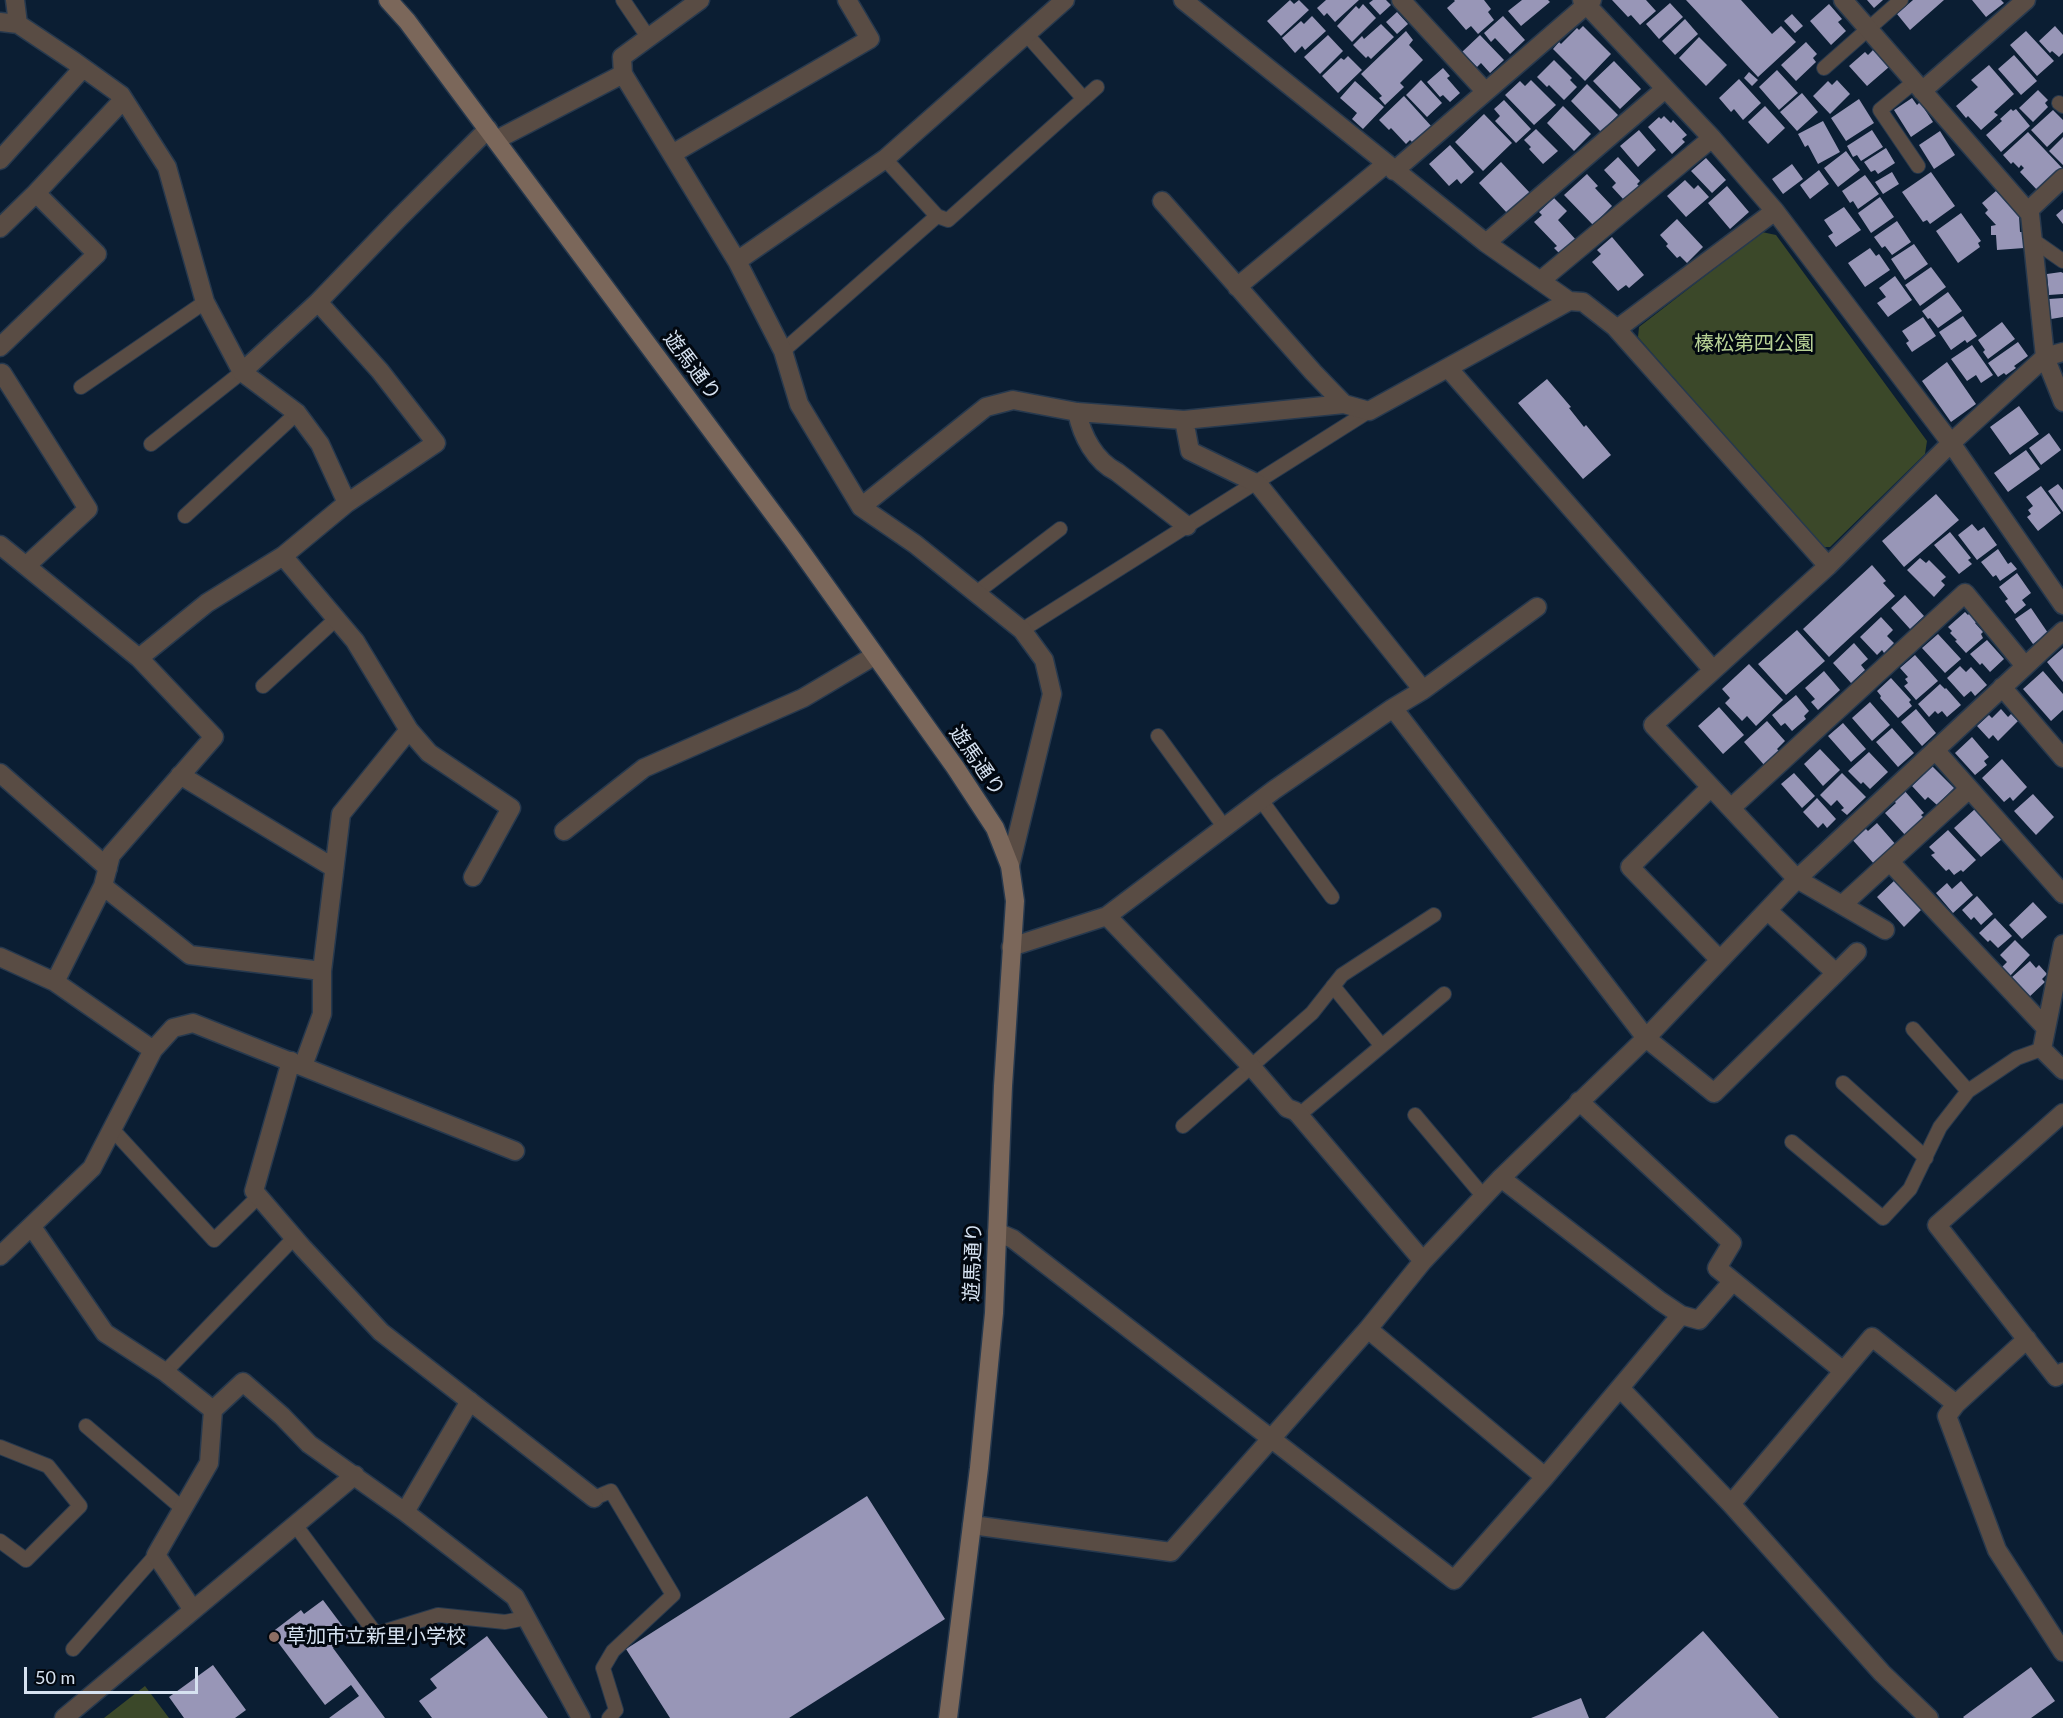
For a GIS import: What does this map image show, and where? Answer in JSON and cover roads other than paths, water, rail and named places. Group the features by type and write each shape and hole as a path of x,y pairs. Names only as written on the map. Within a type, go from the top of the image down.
{"street":[{"path":"15,0 9,23 83,68 121,95 167,167 205,302 242,372 297,413 320,444 347,503"},
{"name":"遊馬通り","path":"388,0 407,21 793,540 955,767 995,828 1010,866 1015,900 994,1313 980,1468 948,1718"},
{"path":"700,0 622,57 623,74 737,261 783,351 800,404 861,507 915,544 1022,630 1044,660 1052,694 1010,866"},
{"path":"672,154 870,39 847,0"},
{"path":"737,261 885,159 1065,0"},
{"path":"1183,0 1486,243 1569,301 1583,302 1617,329 1828,566"},
{"path":"1401,0 1485,90"},
{"path":"1843,0 2030,214 2045,357 2063,402"},
{"path":"1918,87 2026,0"},
{"path":"1237,287 1390,168 1587,2 1712,138 1775,211 1951,443 2063,605"},
{"path":"0,159 83,68"},
{"path":"242,372 318,302 398,219 492,135 623,74"},
{"path":"1486,243 1665,89"},
{"path":"0,228 123,100"},
{"path":"1540,281 1712,138"},
{"path":"2028,211 2063,178"},
{"path":"0,347 97,254 36,193"},
{"path":"1162,201 1344,404"},
{"path":"1617,329 1775,211"},
{"path":"861,507 987,407 1013,400 1077,412 1184,420 1344,404 1369,411 1569,301"},
{"path":"139,658 207,603 283,556 347,503 436,443 380,371 318,302"},
{"path":"1885,930 1797,879 1653,725 1828,566 1951,443 2045,357 2063,352"},
{"path":"1449,368 1713,670"},
{"path":"1,370 88,509 26,566"},
{"path":"1077,412 1081,431 1105,466 1117,472 1187,526"},
{"path":"1184,420 1190,451 1258,484 1423,690"},
{"path":"0,545 139,658 214,737 111,855 106,877 55,982"},
{"path":"283,556 355,641 409,730 429,753 511,808 473,877"},
{"path":"1731,808 1965,593 2025,666"},
{"path":"1011,947 1107,916 1261,800 1393,708 1423,690 1537,607"},
{"path":"972,1524 1171,1552 1368,1329 1423,1261 1501,1178 1646,1038 1797,879 2063,631"},
{"path":"564,831 644,768 803,698 874,656"},
{"path":"2002,687 2063,758"},
{"path":"1393,708 1646,1038 1714,1093 1857,952"},
{"path":"409,730 341,814 322,971 322,1014 297,1064 254,1191 381,1332 594,1498"},
{"path":"1935,750 2063,894"},
{"path":"0,773 190,955 322,971"},
{"path":"180,775 334,868"},
{"path":"1711,787 1630,867 1720,960"},
{"path":"1842,905 1970,789"},
{"path":"1890,862 2046,1028"},
{"path":"1768,911 1836,973"},
{"path":"1107,916 1251,1066 1287,1108 1299,1114 1423,1261"},
{"path":"2063,944 2042,1049 2063,1070"},
{"path":"0,957 55,982 153,1050"},
{"path":"0,1256 92,1168 153,1050 173,1028 193,1023 515,1151"},
{"path":"1579,1101 1732,1243 1717,1268 1842,1370"},
{"path":"2063,1113 1937,1225 2056,1377 2063,1372"},
{"path":"1501,1178 1681,1315 1699,1320 1733,1281"},
{"path":"32,1227 105,1333 165,1372 213,1410"},
{"path":"997,1232 1013,1239 1454,1580 1545,1477 1681,1315"},
{"path":"1368,1329 1545,1477"},
{"path":"1731,1504 1872,1337 1956,1404"},
{"path":"2027,1339 1956,1404 1947,1416 1997,1550 2063,1653"},
{"path":"193,1610 156,1555 209,1463 213,1410 243,1382 282,1416 309,1444 405,1512 515,1597 581,1718"},
{"path":"1620,1388 1731,1504 1882,1673 1929,1718"},
{"path":"405,1512 470,1401"},
{"path":"64,1718 297,1526 355,1475"}],"lane":[{"path":"623,0 648,37"},
{"path":"1824,68 1901,0"},
{"path":"1027,35 1084,99"},
{"path":"885,159 937,216 948,220 1097,87"},
{"path":"1918,87 1880,110 1918,166"},
{"path":"783,351 937,216"},
{"path":"2033,240 2063,261"},
{"path":"81,387 205,302"},
{"path":"151,444 242,372"},
{"path":"1022,630 1369,411"},
{"path":"185,516 297,413"},
{"path":"976,593 1060,529"},
{"path":"263,686 336,619"},
{"path":"1158,736 1225,828"},
{"path":"1261,800 1332,897"},
{"path":"1183,1126 1312,1013 1342,975 1434,915"},
{"path":"1333,986 1381,1045"},
{"path":"1299,1114 1444,994"},
{"path":"1913,1029 1968,1091"},
{"path":"1792,1142 1883,1218 1910,1189 1940,1127 1968,1091 2017,1058 2042,1049"},
{"path":"1843,1083 1926,1158"},
{"path":"1415,1115 1484,1197"},
{"path":"112,1129 214,1240 259,1196"},
{"path":"165,1372 294,1238"},
{"path":"86,1426 183,1509"},
{"path":"0,1447 48,1467 80,1506 26,1560 0,1541"},
{"path":"594,1498 611,1491 673,1595 613,1651 603,1668 616,1710 609,1718"},
{"path":"297,1526 376,1634 438,1615 505,1622 526,1618"},
{"path":"73,1649 156,1555"}],"place":[{"name":"草加市立新里小学校","path":"274,1637"}],"park label":[{"name":"榛松第四公園","path":"1754,344"}]}
